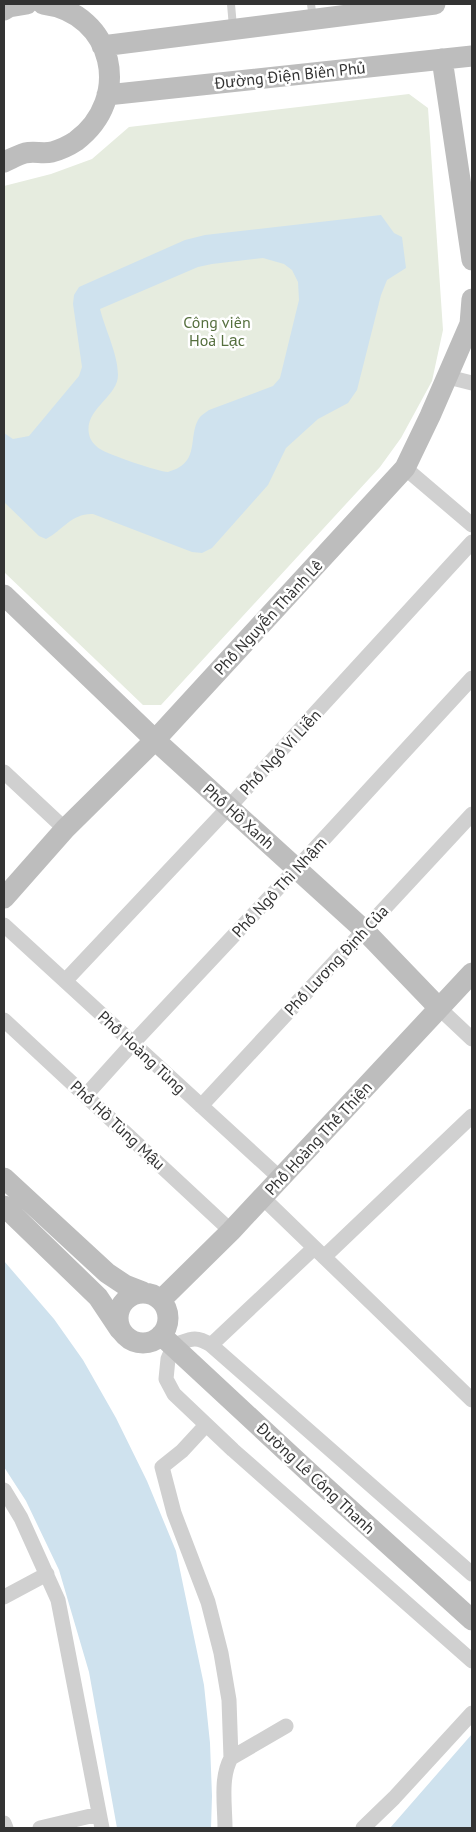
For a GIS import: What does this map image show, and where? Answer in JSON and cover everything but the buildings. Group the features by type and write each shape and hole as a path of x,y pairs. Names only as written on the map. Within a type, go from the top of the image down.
{"street":[{"path":"4,10 26,4"},
{"path":"4,146 26,153 52,152 75,142 94,124 108,95 110,78 106,54 96,33 78,16 57,6 42,4"},
{"path":"102,46 233,29 312,11 434,4"},
{"name":"Đường Điện Biên Phủ","path":"108,95 472,56"},
{"path":"442,59 469,216 472,260"},
{"path":"4,162 26,153"},
{"name":"Phố Nguyễn Thành Lê","path":"4,898 65,829 155,740 405,468 448,377 470,324 472,299"},
{"path":"448,377 472,383"},
{"path":"405,468 472,525"},
{"name":"Phố Ngô Vi Liễn","path":"65,981 229,807 472,542"},
{"name":"Phố Hồ Xanh","path":"4,595 155,740 364,930 439,1008 472,1039"},
{"name":"Phố Ngô Thì Nhậm","path":"86,1095 472,678"},
{"path":"4,772 65,829"},
{"name":"Phố Lương Định Của","path":"201,1106 472,814"},
{"name":"Phố Hoàng Tùng","path":"4,926 280,1178"},
{"name":"Phố Hoàng Thế Thiện","path":"152,1296 231,1231 472,973"},
{"name":"Phố Hồ Tùng Mậu","path":"4,1020 231,1231"},
{"path":"210,1345 319,1253 472,1116"},
{"path":"4,1178 107,1273 125,1285 152,1296 168,1312 166,1328 168,1340 166,1379 174,1394 206,1425 472,1661"},
{"path":"262,1197 472,1400"},
{"path":"4,1206 98,1297 125,1336 140,1343 148,1343 159,1338 168,1340 192,1338 201,1339 210,1345 472,1574"},
{"path":"120,1330 118,1312 121,1304 135,1294 152,1296"},
{"name":"Đường Lê Công Thanh","path":"168,1340 315,1478 472,1620"},
{"path":"206,1425 182,1451 162,1466 174,1512 208,1602 221,1654 229,1700 231,1758 224,1776 225,1828"},
{"path":"4,1490 21,1518 58,1600 100,1821 40,1828"},
{"path":"4,1598 46,1574"},
{"path":"363,1828 394,1798 472,1713"},
{"path":"231,1758 286,1726"},
{"path":"4,1823 6,1828"}],"lane":[{"path":"231,4 233,29"}],"green space":[{"name":"Công viên Hoà Lạc","path":"409,94 428,108 443,330 432,381 401,438 380,467 161,705 143,705 4,572 4,186 51,174 92,159 129,127"}],"water":[{"path":"381,215 394,233 402,237 406,268 387,280 381,295 357,390 348,403 318,419 286,448 268,485 212,548 202,553 192,552 93,514 86,514 73,519 46,539 39,536 4,502 4,433 13,439 29,436 79,376 82,367 73,304 74,295 79,287 185,240 205,235","holes":["263,258 284,264 292,270 298,282 299,300 280,378 273,386 203,414 196,423 189,458 178,468 168,472 122,458 100,449 94,444 89,434 91,417 113,390 117,383 118,375 114,350 100,309 198,267"]},
{"path":"4,1261 54,1319 83,1360 116,1418 147,1481 176,1551 204,1685 210,1743 211,1828 117,1828 89,1672 59,1570 26,1501 4,1467"},
{"path":"472,1734 472,1828 390,1828"}]}
